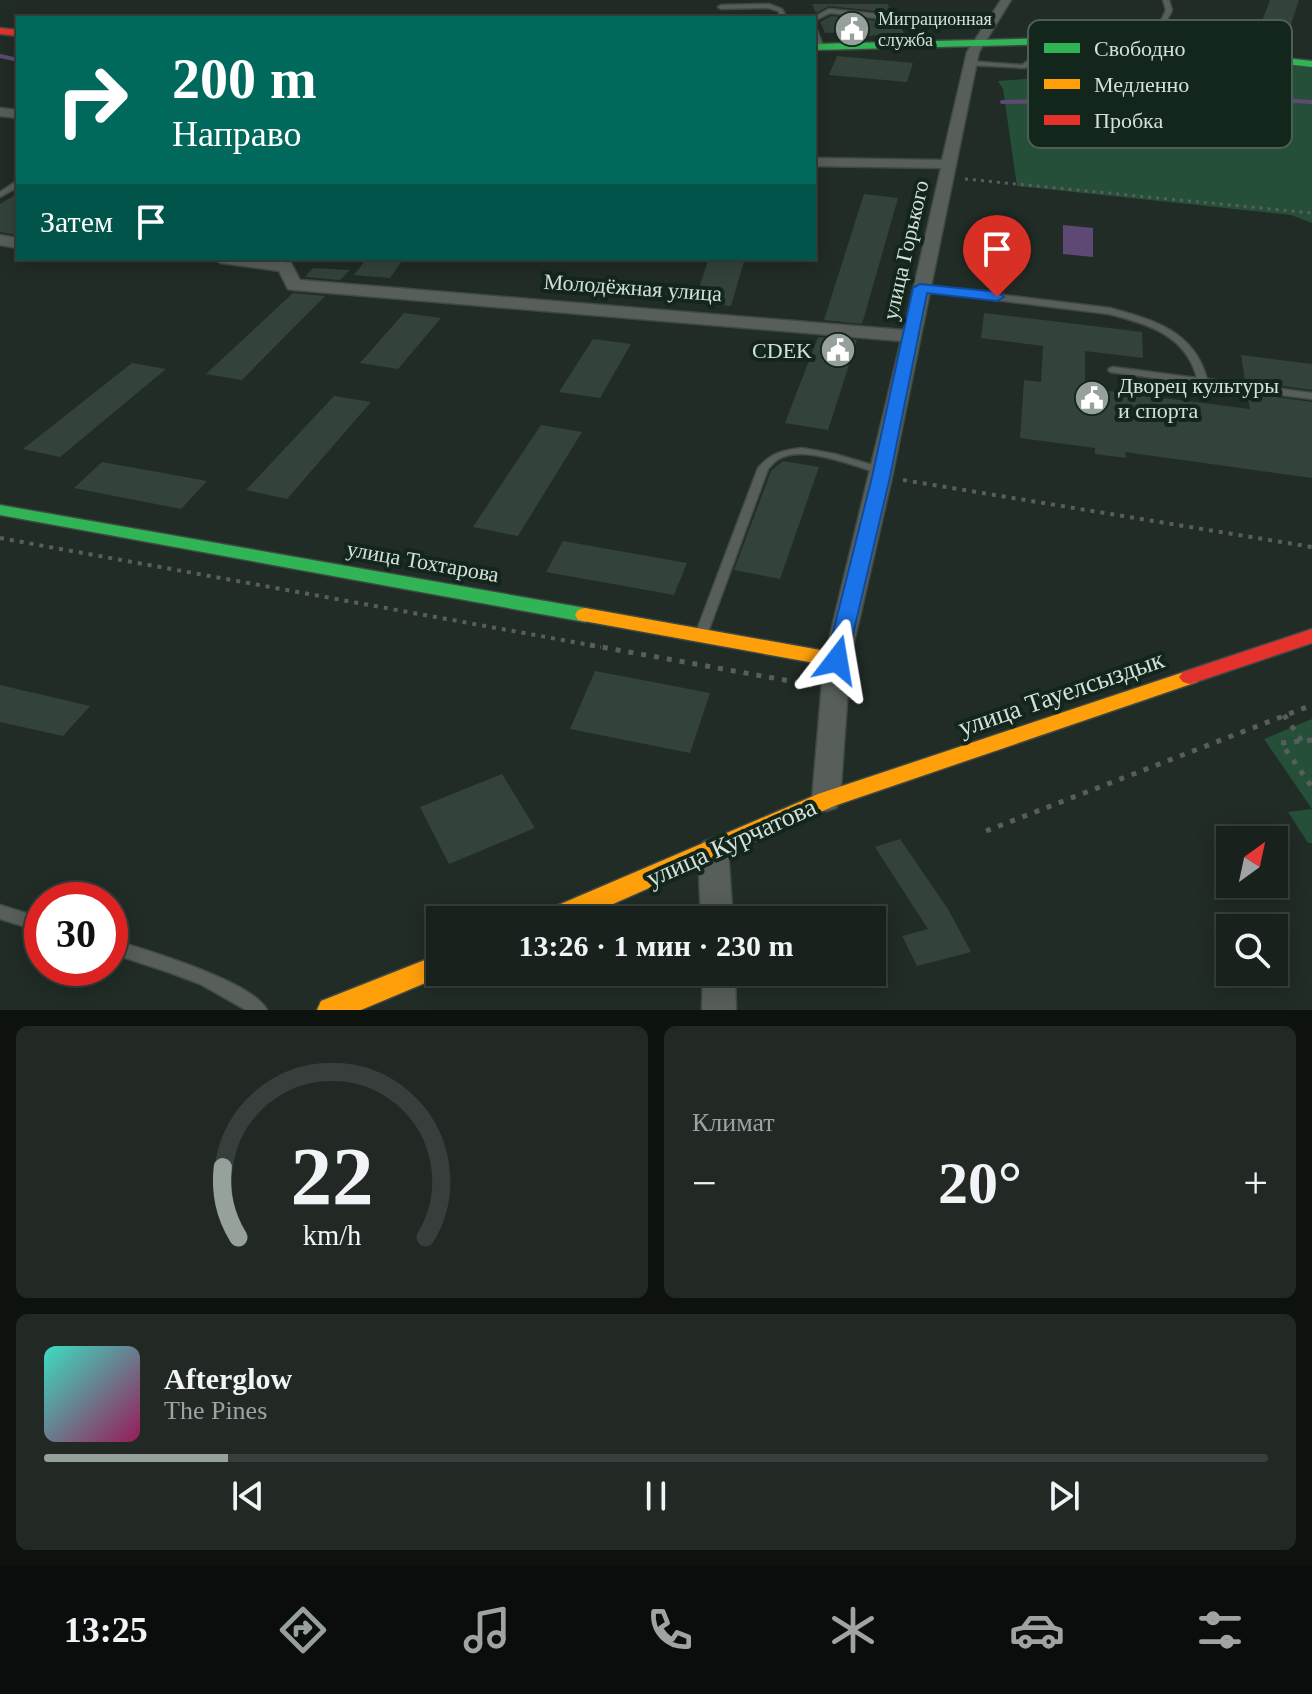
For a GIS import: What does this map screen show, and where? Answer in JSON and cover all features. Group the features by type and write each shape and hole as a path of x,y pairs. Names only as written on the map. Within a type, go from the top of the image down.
{"street":[{"name":"улица Горького","path":"837,660 882,474 909,336 970,63 978,42 1006,0"},
{"path":"817,41 1028,41"},
{"path":"1292,62 1312,64"},
{"path":"816,162 948,171"},
{"name":"Молодёжная улица","path":"235,260 285,267 294,285 909,336"},
{"name":"улица Тохтарова","path":"0,510 837,660"},
{"name":"улица Тауелсыздык","path":"826,800 1312,636"},
{"name":"улица Курчатова","path":"583,906 826,800 837,660"},
{"path":"713,850 716,906"},
{"path":"331,1010 426,971"},
{"path":"719,986 719,1010"}],"lane":[{"path":"1164,20 1169,10 1166,0"},
{"path":"721,7 776,8 782,16"},
{"path":"816,18 841,11 877,16 816,18"},
{"path":"970,63 1023,67 1028,63"},
{"path":"920,288 1110,311 1137,318 1182,342 1200,359 1203,381"},
{"path":"1113,370 1312,396"},
{"path":"701,635 763,468 772,454 788,450 807,452 882,474"},
{"path":"0,912 24,919"},
{"path":"128,952 198,973 236,993 259,1010"}],"path":[{"path":"948,171 1312,213"},
{"path":"882,474 1312,547"},
{"path":"0,538 834,689"},
{"path":"986,831 1312,705"},
{"path":"1284,715 1302,741"},
{"path":"1312,740 1281,743 1312,787"}],"green space":[{"path":"1292,64 1312,66 1312,223 1291,215 1017,186 1003,89 998,81 1028,79 1028,148 1292,148"},
{"path":"1312,719 1312,809 1264,739"},
{"path":"1312,809 1312,843 1308,843 1288,812"}],"shaded area":[{"path":"1063,225 1093,228 1093,257 1063,254"}],"building":[{"path":"1270,0 1299,0 1292,21 1262,20"},
{"path":"812,4 887,4 904,33 845,38 848,32 825,33 820,22 831,16 877,21 883,15 877,11 829,6 816,13"},
{"path":"837,56 913,63 907,82 829,75"},
{"path":"16,194 16,235 0,232 0,204"},
{"path":"864,194 898,198 862,324 824,320"},
{"path":"365,260 403,260 390,278 354,275"},
{"path":"708,260 744,260 731,306 694,302"},
{"path":"313,268 350,270 340,280 305,277"},
{"path":"293,293 325,296 242,380 206,374"},
{"path":"404,313 441,318 398,369 360,363"},
{"name":"Дворец культуры и спорта","path":"984,313 1142,332 1143,358 1085,351 1085,388 1250,409 1247,393 1312,402 1312,478 1125,452 1126,458 1095,454 1095,448 1020,438 1024,380 1041,382 1043,346 981,338"},
{"path":"818,337 857,340 828,430 785,423"},
{"path":"593,339 631,344 600,398 559,392"},
{"path":"1241,355 1312,364 1312,390 1245,381"},
{"path":"132,363 166,369 60,457 23,449"},
{"path":"334,396 371,402 287,499 246,490"},
{"path":"541,425 582,432 518,536 473,527"},
{"path":"783,461 819,467 780,579 734,570 771,471"},
{"path":"102,462 207,481 181,509 74,488"},
{"path":"563,541 687,563 674,595 546,572"},
{"path":"595,671 710,693 690,753 570,729"},
{"path":"0,685 90,706 63,736 0,722"},
{"path":"502,774 535,828 449,864 420,807"},
{"path":"900,839 948,909 971,952 917,966 902,936 928,929 875,847"}],"waterway":[{"path":"0,56 16,60"},
{"path":"1292,101 1312,102"},
{"path":"1002,102 1028,102"}],"traffic: fast":[{"path":"816,47 1028,42"},
{"path":"1292,62 1312,64"},
{"path":"0,510 585,615"}],"traffic: slow":[{"path":"585,615 837,660"},
{"path":"583,906 826,800 1190,677"},
{"path":"331,1010 426,971"}],"traffic: jam":[{"path":"0,31 16,33"},
{"path":"1190,677 1312,636"}],"place":[{"name":"Миграционная служба","path":"852,29"},
{"name":"CDEK","path":"838,350"},
{"name":"Дворец культуры и спорта","path":"1092,398"}],"route":[{"path":"837,660 881,477 920,288 997,297"}]}
